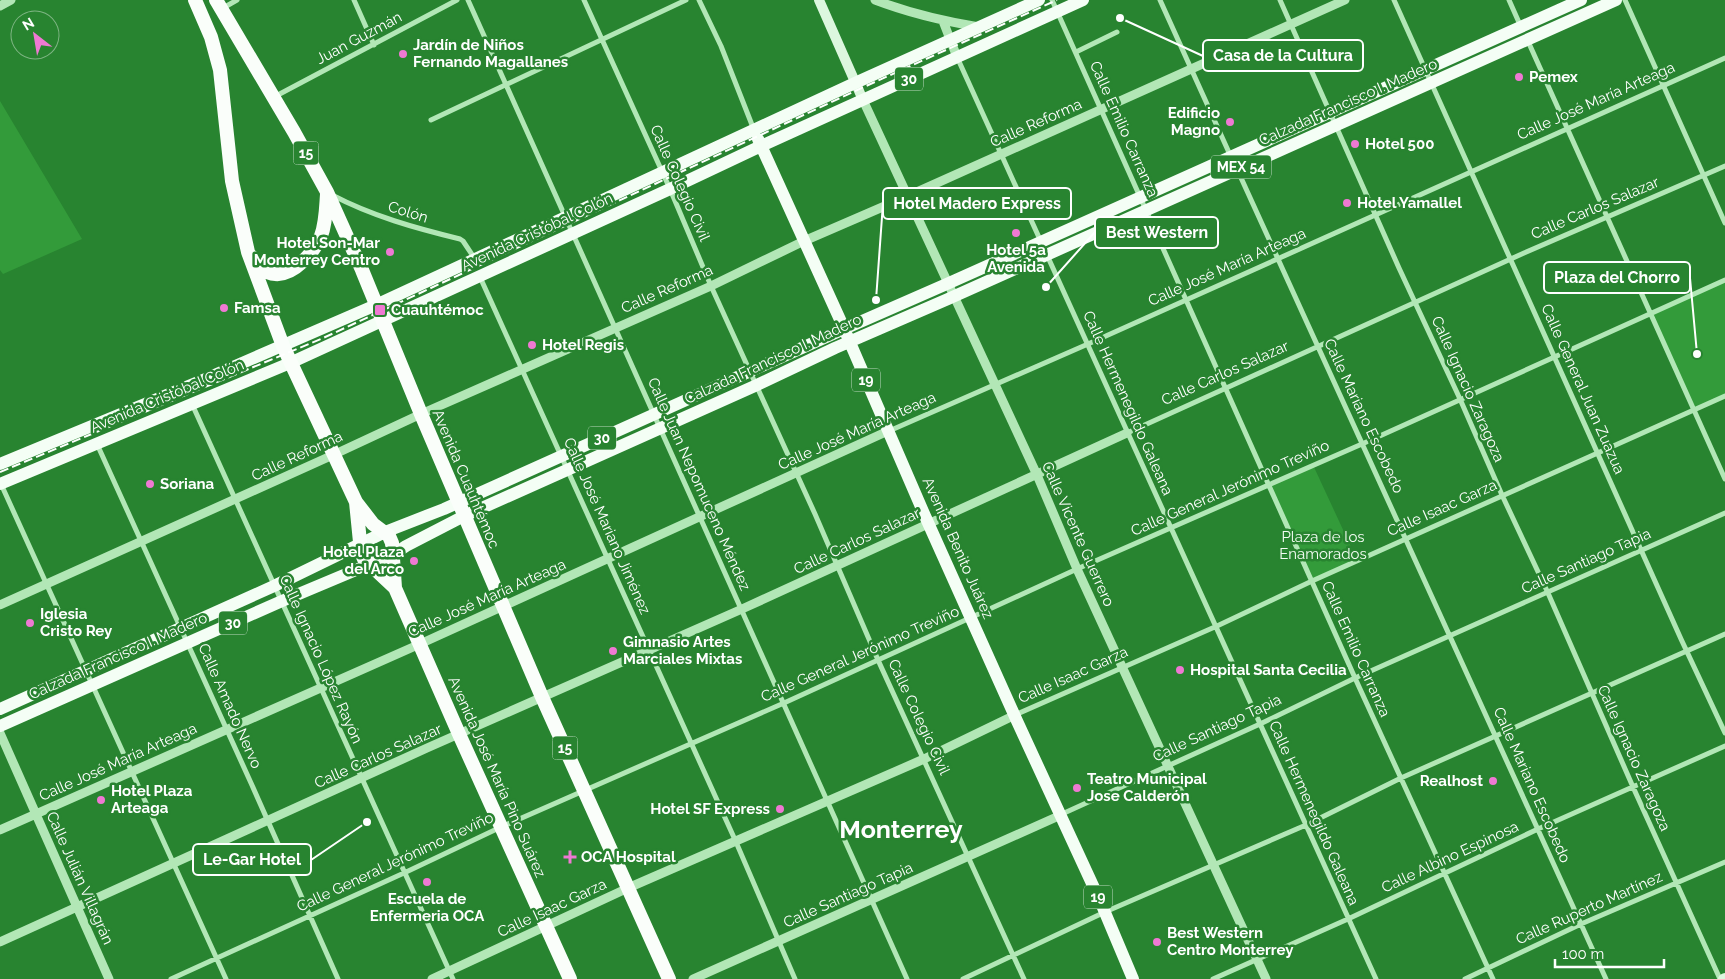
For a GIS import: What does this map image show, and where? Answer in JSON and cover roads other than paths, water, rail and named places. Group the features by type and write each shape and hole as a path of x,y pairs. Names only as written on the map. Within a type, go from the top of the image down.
{"highway":[{"name":"Avenida José María Pino Suárez","path":"195,0 212,37 220,70 232,181 248,252 282,346 356,502 373,524 389,536 394,554 395,588 570,979"},
{"name":"Avenida Cuauhtémoc","path":"219,5 327,192 362,270 502,606 669,979"},
{"path":"248,252 260,266 270,273 276,275 293,268 308,255 320,238 324,226 327,192"},
{"name":"Avenida José María Pino Suárez","path":"356,502 359,543 364,559 395,588"}],"main road":[{"path":"819,0 863,100"},
{"name":"30","path":"979,27 1040,0"},
{"name":"Avenida Cristóbal Colón","path":"0,484 290,363 957,57 1055,6 1083,0"},
{"name":"Calzada Francisco I. Madero","path":"0,709 274,586 359,543 561,457 1581,0"},
{"name":"Calzada Francisco I. Madero","path":"0,726 282,601 370,565 464,516 567,469 1616,0"},
{"name":"Avenida Cristóbal Colón","path":"0,464 376,305 979,27"},
{"name":"Avenida Benito Juárez","path":"754,130 844,329 928,523 1105,912 1133,979"}],"street":[{"path":"0,6 12,0"},
{"path":"219,5 237,0"},
{"path":"354,0 374,45"},
{"name":"Juan Guzmán","path":"273,97 457,0"},
{"name":"Calle Juan Nepomuceno Méndez","path":"468,0 907,979"},
{"name":"Calle Colegio Civil","path":"584,0 838,565 878,660 1024,979"},
{"path":"432,120 686,0"},
{"name":"19","path":"699,0 721,46 754,130"},
{"path":"875,0 943,21 979,27"},
{"name":"Calle Mariano Escobedo","path":"1160,0 1606,979"},
{"name":"Calle Ignacio Zaragoza","path":"1280,0 1375,215 1548,593 1676,883 1723,979"},
{"name":"Calle Reforma","path":"0,605 236,500 523,368 711,286 804,241 1345,0"},
{"name":"Calle General Juan Zuazua","path":"1394,0 1725,733"},
{"path":"1509,0 1725,479"},
{"path":"1625,0 1725,223"},
{"name":"Calle Emilio Carranza","path":"1055,6 1355,678 1493,979"},
{"path":"943,21 957,57"},
{"path":"1076,52 1117,32"},
{"name":"Calle Hermenegildo Galeana","path":"957,57 1376,979"},
{"name":"Calle José María Arteaga","path":"0,830 420,644 888,431 1088,344 1725,58"},
{"name":"Calle Vicente Guerrero","path":"863,100 955,296 1037,475 1077,569 1266,979"},
{"name":"Calle Carlos Salazar","path":"0,942 267,820 742,609 1225,388 1725,166"},
{"name":"Colón","path":"327,192 348,204 382,218 460,239 464,241 475,260"},
{"name":"Calle José Mariano Jiménez","path":"480,276 736,842 795,979"},
{"name":"Calle General Jerónimo Treviño","path":"171,979 501,827 784,703 1077,569 1362,444 1725,280"},
{"name":"Calle Isaac Garza","path":"432,979 451,975 546,926 628,888 924,759 1015,715 1217,626 1312,581 1725,396"},
{"name":"Calle Ignacio López Rayón","path":"191,404 451,975"},
{"name":"Calle Amado Nervo","path":"97,444 338,979"},
{"path":"0,484 226,979"},
{"name":"Calle Santiago Tapia","path":"693,979 969,857 1260,724 1355,678 1725,513"},
{"path":"963,979 1105,912 1306,825 1401,778 1725,634"},
{"name":"Calle Julián Villagrán","path":"0,733 109,979"},
{"name":"Calle Albino Espinosa","path":"1213,979 1348,919 1538,829 1725,746"},
{"name":"Calle Ruperto Martínez","path":"1465,979 1581,924 1725,862"}],"railway":[{"path":"0,472 321,339 866,86 1057,0"}],"place":[{"name":"Casa de la Cultura","path":"1120,18"},
{"name":"Jardín de Niños Fernando Magallanes","path":"403,54"},
{"name":"Pemex","path":"1519,77"},
{"name":"Edificio Magno","path":"1230,122"},
{"name":"Hotel 500","path":"1355,144"},
{"name":"Hotel Yamallel","path":"1347,203"},
{"name":"Hotel 5a Avenida","path":"1016,233"},
{"name":"Hotel Son-Mar Monterrey Centro","path":"390,252"},
{"name":"Best Western","path":"1046,287"},
{"name":"Hotel Madero Express","path":"876,300"},
{"name":"Famsa","path":"224,308"},
{"name":"Cuauhtémoc","path":"380,310"},
{"name":"Hotel Regis","path":"532,345"},
{"name":"Plaza del Chorro","path":"1697,354"},
{"name":"Soriana","path":"150,484"},
{"name":"Hotel Plaza del Arco","path":"414,561"},
{"name":"Iglesia Cristo Rey","path":"30,623"},
{"name":"Gimnasio Artes Marciales Mixtas","path":"613,651"},
{"name":"Hospital Santa Cecilia","path":"1180,670"},
{"name":"Realhost","path":"1493,781"},
{"name":"Teatro Municipal Jose Calderón","path":"1077,788"},
{"name":"Hotel Plaza Arteaga","path":"101,800"},
{"name":"Hotel SF Express","path":"780,809"},
{"name":"Le-Gar Hotel","path":"367,822"},
{"name":"OCA Hospital","path":"570,857"},
{"name":"Escuela de Enfermeria OCA","path":"427,882"},
{"name":"Best Western Centro Monterrey","path":"1157,942"}],"district":[{"name":"Monterrey","path":"901,829"}],"park label":[{"name":"Plaza de los Enamorados","path":"1323,546"}]}
